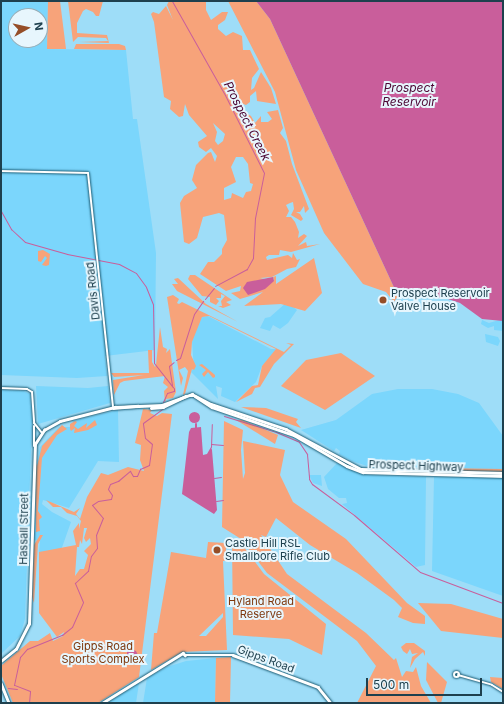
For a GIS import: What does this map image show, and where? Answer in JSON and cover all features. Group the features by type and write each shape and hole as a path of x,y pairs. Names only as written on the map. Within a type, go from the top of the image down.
{"main road":[{"name":"Prospect Highway","path":"42,433 60,421 113,408 154,407 166,405 188,394 196,395 211,404 286,429 347,463 364,470 503,474"},
{"name":"Hassall Street","path":"1,661 16,649 29,624 34,453 42,433"},
{"name":"Gipps Road","path":"103,703 180,656 182,658 185,655 231,655 318,686 331,703"},
{"path":"1,683 9,703"}],"street":[{"name":"Davis Road","path":"1,171 88,173 113,408"},
{"path":"1,388 27,389 32,392 34,453"},
{"path":"34,423 42,433"},
{"path":"458,675 492,685 503,692"}],"shaded area":[{"path":"1,1 48,1 48,8 8,8 8,48 126,50 133,119 137,119 156,253 155,350 105,356 107,376 77,378 1,375"},
{"path":"287,302 297,310 288,323 280,329 273,325 270,331 260,328 265,318 270,317"},
{"path":"208,316 271,349 276,349 275,353 262,366 256,382 235,402 221,396 222,388 216,386 218,399 191,372 192,369 194,370 192,342 194,332 202,317"},
{"path":"503,319 503,331 494,330 494,326 488,328 481,324 482,320 489,323"},
{"path":"485,334 498,337 500,341 498,346 486,342"},
{"path":"36,386 88,388 108,386 110,403 38,424"},
{"path":"398,389 432,389 458,394 479,403 503,436 503,469 434,468 434,464 427,464 427,468 367,466 352,461 339,454 340,451 336,448 334,451 301,430 336,420 372,394"},
{"path":"1,390 24,391 30,394 32,422 25,619 20,636 1,654"},
{"path":"118,410 119,462 98,461 69,508 43,500 42,504 52,512 71,522 59,556 39,552 40,541 34,540 36,471 40,447 59,427 72,427 73,421"},
{"path":"337,463 367,475 426,477 425,565 416,567 342,504 347,503 346,498 339,498 328,489 324,477"},
{"path":"309,475 321,475 322,486 313,483"},
{"path":"434,477 503,477 503,596 432,571"},
{"path":"216,658 215,703 143,703 147,678 167,667 186,661"},
{"path":"139,683 136,703 107,703"}],"green space":[{"path":"48,1 60,1 66,49 47,49"},
{"path":"68,1 103,1 99,16 96,16 93,12 86,9 83,11 77,23 77,33 107,35 109,43 79,42 108,41 106,38 78,37 73,42"},
{"path":"169,1 206,1 206,10 211,20 222,12 228,12 225,20 218,25 218,29 226,36 233,32 242,36 243,50 250,50 259,69 252,78 251,90 254,88 261,72 271,88 276,104 257,101 256,91 250,96 250,102 246,105 241,103 242,110 251,116 255,123 261,116 261,122 268,122 272,119 267,112 278,110 283,128 280,133 286,141 292,164 309,209 305,213 304,206 300,212 296,212 300,214 303,219 301,221 291,215 294,209 293,202 290,203 286,205 289,211 286,217 291,217 295,222 299,232 298,238 304,234 307,236 298,246 306,242 307,246 320,244 291,252 280,250 279,255 269,255 266,257 267,260 288,255 292,258 293,253 297,260 300,259 296,267 287,269 272,277 260,278 274,281 273,277 276,276 276,284 314,258 322,293 305,311 281,304 244,306 263,292 240,299 231,293 240,291 241,286 226,291 200,274 208,262 214,262 222,254 222,249 227,240 224,215 219,213 203,217 197,238 189,244 184,242 180,203 184,196 197,188 192,180 196,165 208,153 211,152 215,162 217,156 211,148 206,152 199,147 198,142 207,136 189,115 185,104 183,116 179,117 170,109 171,101 164,97 154,22 151,14 153,12 159,14 166,6 173,20 167,5","holes":["213,123 225,134 223,141 218,145 215,141 217,132","236,157 243,157 248,164 250,183 253,184 251,191 246,192 243,198 232,193 231,198 224,200 224,188 236,182 231,167"]},
{"path":"228,1 256,1 270,19 398,296 394,302 386,292 363,284 324,233 296,170 275,92"},
{"path":"76,44 119,44 125,46 126,50 74,49"},
{"path":"43,250 50,254 49,265 46,266 42,265 47,258 45,256 41,262 38,261 38,251"},
{"path":"190,275 195,275 232,300 226,302 231,305 223,308 218,306 222,306 221,301 225,296 221,294 221,298 216,298 219,301 216,305 210,302 210,297 202,296 188,279"},
{"path":"178,278 206,304 238,322 177,291 172,284 178,284 174,279"},
{"path":"173,295 179,299 177,303 179,304 182,302 284,352 291,345 286,343 294,344 274,364 260,387 255,388 252,394 236,402 252,386 258,385 262,366 276,349 209,316 202,317 192,342 191,355 196,366 194,370 192,369 185,394 183,395 188,371 185,367 179,370 183,378 181,386 167,297"},
{"path":"160,327 163,347 167,349 166,353 170,349 176,392 173,398 166,399 165,403 164,391 168,387 163,383 165,376 124,381 120,383 114,395 113,380 144,375 114,377 111,373 149,373 148,350 152,350 152,362 155,367"},
{"path":"341,353 375,376 325,410 281,386 306,360"},
{"path":"202,364 215,375 215,377 213,378 208,372 204,377 202,374 206,370 199,365"},
{"path":"241,407 266,408 298,419 296,422 301,428"},
{"name":"Gipps Road Sports Complex","path":"143,409 152,410 150,413 157,416 162,413 172,414 139,677 98,703 13,703 1,674 2,665 30,641 38,641 50,633 53,641 63,636 64,632 57,637 39,613 39,552 76,545 73,531 79,523 79,529 81,521 77,516 67,513 61,507 53,507 46,500 74,512 80,508 76,514 80,519 87,497 101,473 108,475 128,467 144,471 140,460 141,445 135,443","holes":["84,528 87,528 84,538 86,542 90,538 91,544 84,551 88,555 84,569 80,569 75,576 77,547 79,547 80,540 82,544"]},
{"path":"95,420 97,425 88,430 74,433 75,428 71,431 70,429 70,424 75,421 77,422 74,426 78,429 87,423 86,428"},
{"path":"236,420 242,420 278,435 275,444"},
{"path":"224,421 243,430 241,450 243,479 245,473 243,441 285,450 280,475 293,502 346,539 407,603 425,616 425,624 413,623 398,617 402,608 394,600 357,573 310,545 276,518 266,537 261,535 287,574 366,633 394,660 396,658 402,677 406,671 413,672 416,667 421,686 431,703 357,703 376,666 357,641 267,573 241,539 222,527"},
{"path":"62,425 67,429 57,435 42,458 38,511 42,517 39,520 40,531 36,532 35,460 37,466 42,446"},
{"path":"436,468 503,469 503,472 436,471"},
{"path":"40,535 43,535 38,544 34,603 32,597 34,545"},
{"name":"Hyland Road Reserve","path":"232,540 241,543 264,574 326,624 322,655 289,639 233,635"},
{"path":"208,542 226,543 226,561 223,561 227,650 182,652 151,670 154,633 157,633 171,552 206,558","holes":["223,613 223,617 206,636 199,636"]},
{"path":"418,603 451,604 503,619 503,638 441,631"},
{"path":"406,643 414,643 425,651 425,656 423,652 415,659 410,668 412,657 418,653 412,654 410,649 407,654 403,651 401,647"},
{"path":"231,657 230,703 215,703 216,658"},
{"path":"427,662 447,682 441,703 438,703 426,680"},
{"path":"490,677 503,678 503,689 491,682"}],"water":[{"name":"Prospect Reservoir","path":"256,1 503,1 503,321 482,319 460,303 448,299 405,293 398,296 270,19"},
{"path":"273,277 274,281 265,289 248,295 243,288 247,282"},
{"path":"194,411 198,413 200,417 198,421 194,423 190,421 188,417 190,413"},
{"path":"201,427 203,455 207,454 211,447 212,450 217,510 214,514 182,494 189,432 191,428"},
{"path":"127,647 136,651 138,655 127,656"}],"waterway":[{"name":"Prospect Creek","path":"172,1 225,95 264,173 255,218 253,258 247,269 215,286"},
{"path":"1,211 11,229 25,242 67,254 119,264 136,273 146,287 153,304 154,363 173,387"},
{"name":"Prospect Creek","path":"205,299 214,288"},
{"name":"Prospect Creek","path":"176,360 180,358 194,314 203,301"},
{"name":"Prospect Creek","path":"172,385 169,366 174,362"},
{"name":"Prospect Creek","path":"163,402 167,393 174,391 174,388"},
{"name":"Prospect Creek","path":"29,703 30,691 14,685 20,657 27,649 62,635 72,627 83,602 75,583 88,571 91,556 97,548 96,535 103,518 92,505 98,501 111,499 112,495 108,489 110,484 118,481 130,471 133,476 137,476 140,469 149,465 152,444 145,438 143,423 162,409"},
{"path":"224,416 276,432 299,442 307,454 309,479 312,484 354,515 420,572 503,603"},
{"path":"211,447 212,424"},
{"path":"211,444 223,445"},
{"path":"214,478 221,477"},
{"path":"216,501 223,500"},
{"name":"Prospect Creek","path":"8,688 17,689"}],"place":[{"name":"Prospect Reservoir Valve House","path":"383,300"},
{"name":"Castle Hill RSL Smallbore Rifle Club","path":"217,550"}]}
